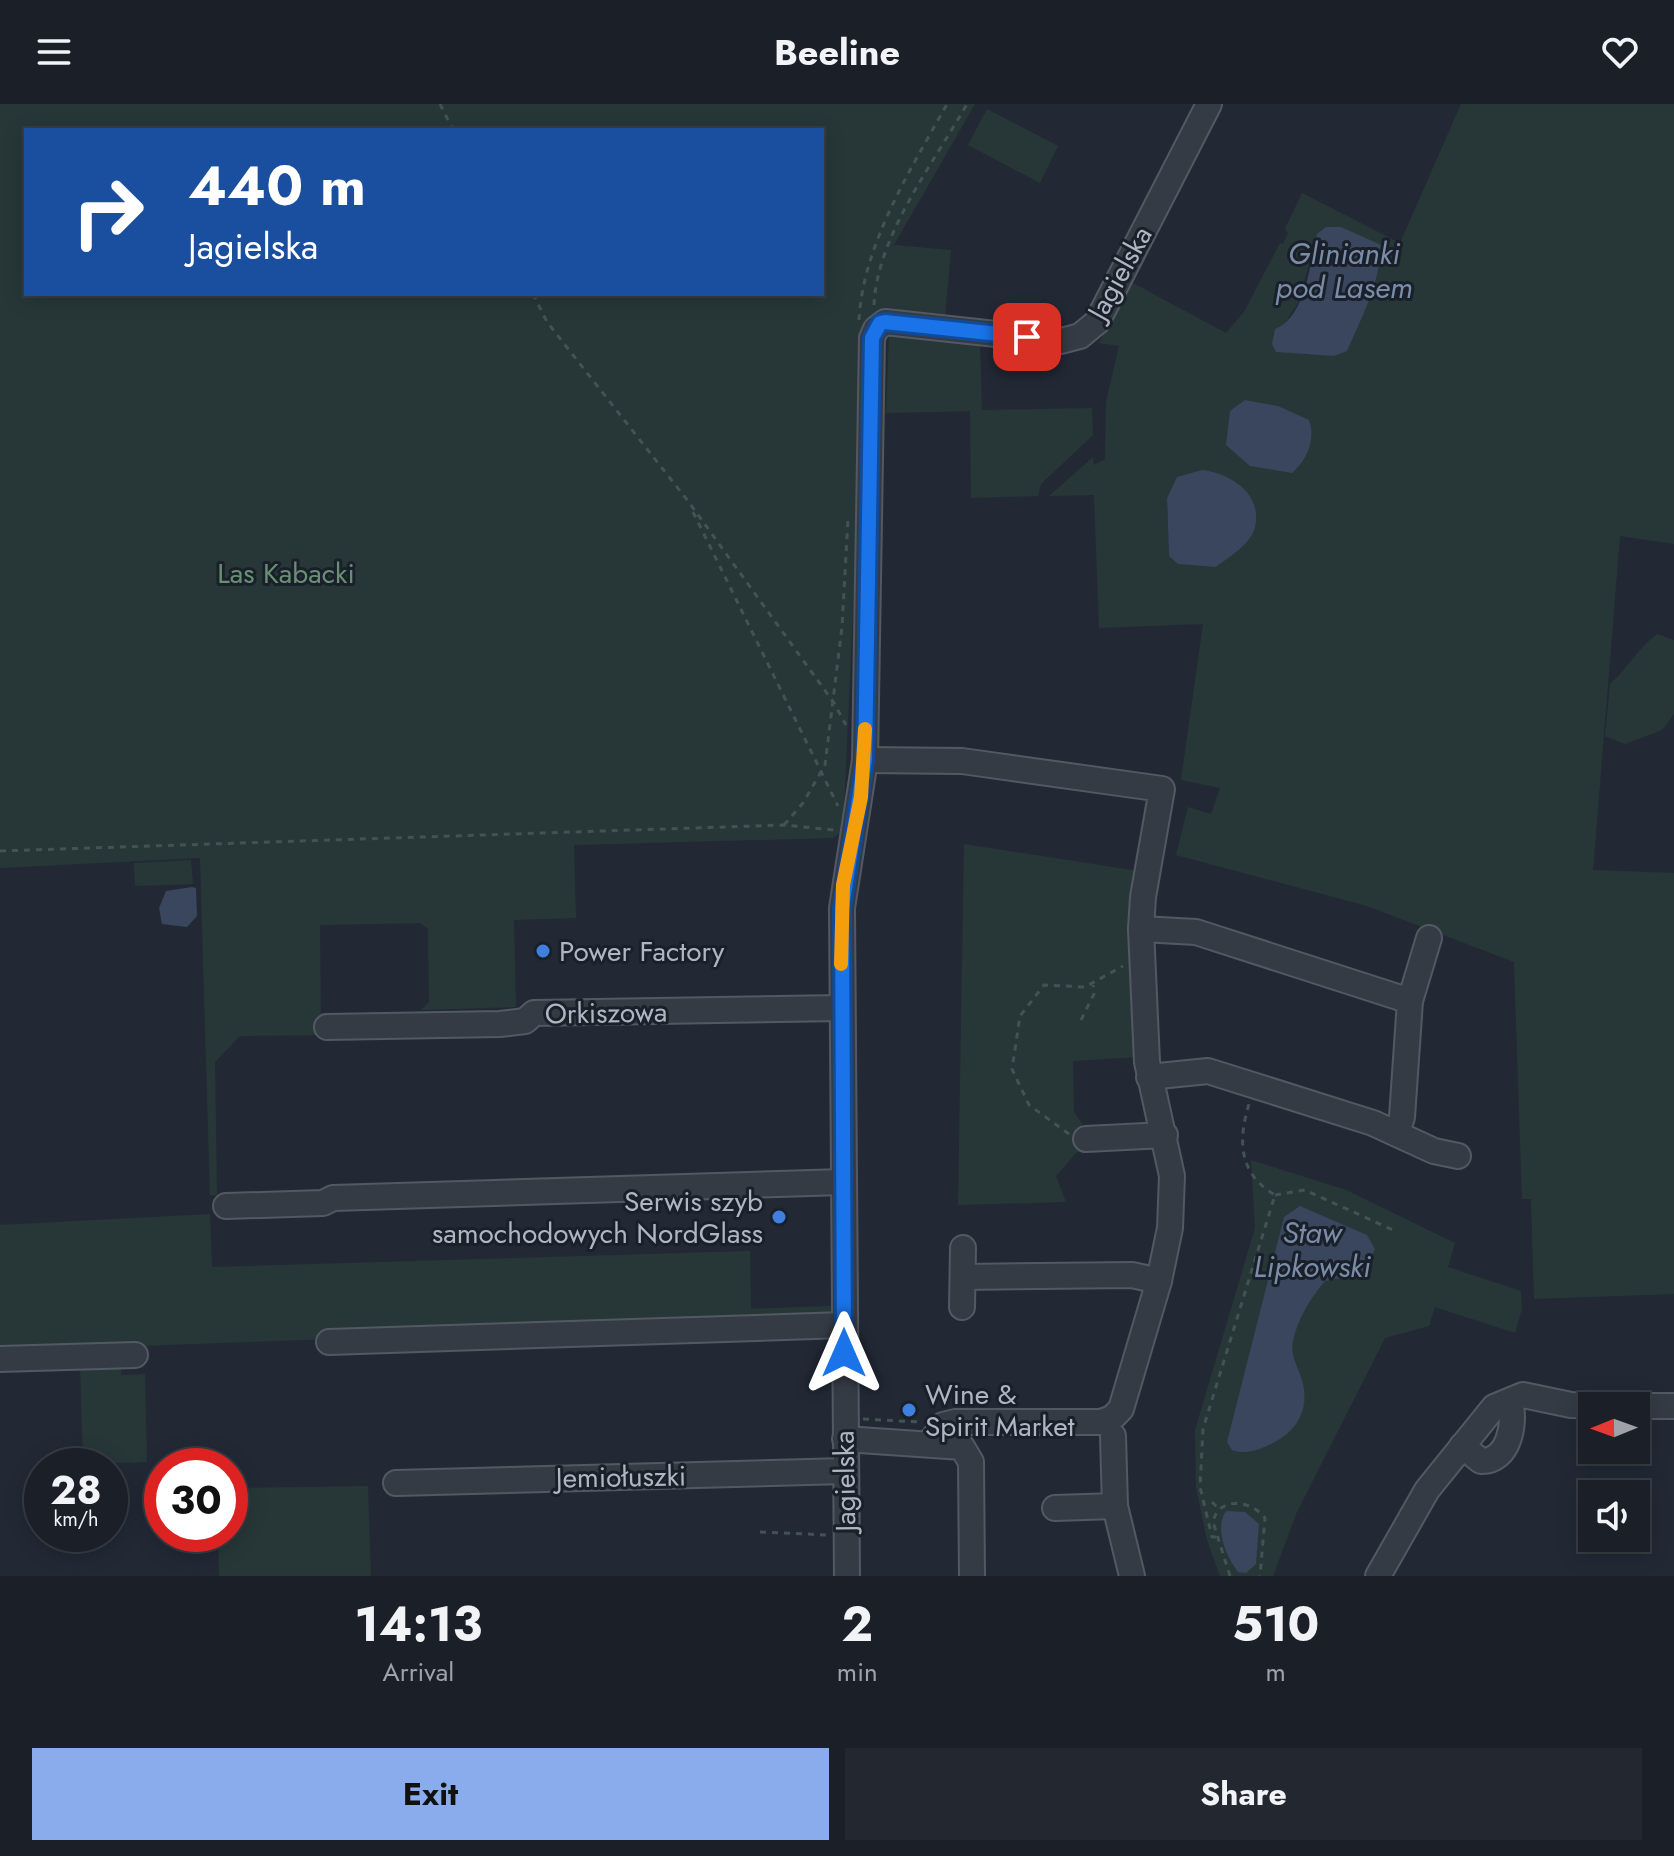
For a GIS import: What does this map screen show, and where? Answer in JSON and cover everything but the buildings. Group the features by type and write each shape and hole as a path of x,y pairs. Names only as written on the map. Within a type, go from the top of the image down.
{"street":[{"name":"Jagielska","path":"847,1576 845,1471 850,1429 844,1325 843,885 865,760 872,338 876,329 885,322 1061,341 1089,330 1097,322 1209,104"},
{"path":"850,1429 937,1434 1101,1422 1112,1418 1121,1409 1159,1281 1170,1228 1172,1176 1165,1135 1149,1077 1141,929 1143,897 1162,789 962,761 865,760"},
{"path":"1141,929 1196,932 1410,1001"},
{"path":"1397,1133 1402,1117 1410,1001 1429,938"},
{"name":"Orkiszowa","path":"327,1027 500,1024 525,1021 534,1013 842,1008"},
{"path":"1149,1077 1208,1071 1397,1133 1434,1151 1458,1156"},
{"path":"1086,1139 1165,1135"},
{"path":"226,1206 323,1203 333,1198 843,1182"},
{"path":"962,1307 963,1248"},
{"path":"963,1277 1132,1275 1159,1281"},
{"path":"329,1342 844,1325"},
{"path":"0,1359 135,1355"},
{"path":"1378,1576 1427,1490 1494,1407 1523,1395 1578,1405"},
{"path":"1462,1446 1481,1461 1499,1456 1505,1449 1513,1412 1510,1401"},
{"path":"1650,1406 1674,1406"},
{"path":"937,1434 969,1454 972,1576"},
{"path":"1113,1436 1115,1506 1132,1576"},
{"name":"Jemiołuszki","path":"396,1483 845,1471"},
{"path":"1055,1508 1115,1506"}],"path":[{"path":"440,104 452,128"},
{"path":"876,329 875,279 887,245 967,104"},
{"path":"534,296 547,322 688,501 834,703 846,726"},
{"path":"688,501 819,774 854,834"},
{"path":"0,851 784,825 854,834"},
{"path":"1086,1139 1069,1134 1029,1105 1012,1069 1020,1016 1044,985 1076,988 1093,985 1119,966 1143,965"},
{"path":"1081,1020 1094,994 1093,985"},
{"path":"1255,1085 1240,1133 1241,1148 1255,1178 1275,1195 1305,1190 1395,1231"},
{"path":"1216,1537 1212,1537 1200,1487 1203,1429 1275,1195"},
{"path":"850,1429 937,1434"},
{"path":"1212,1502 1219,1509"},
{"path":"1230,1576 1213,1522 1219,1509 1233,1503 1259,1511 1266,1526 1260,1576"},
{"path":"1259,1511 1263,1505"},
{"path":"760,1532 816,1535"}],"green space":[{"name":"Las Kabacki","path":"0,104 975,104 894,245 951,250 945,316 880,309 866,329 843,831 833,838 574,845 576,918 514,920 516,1007 421,1010 429,1002 428,929 420,923 320,925 321,1035 240,1036 215,1062 217,1195 210,1195 200,858 0,868"},
{"path":"1461,104 1674,104 1674,544 1620,536 1593,870 1674,873 1674,1294 1534,1299 1531,1199 1522,1199 1514,962 1367,906 1176,855 1188,807 1211,814 1220,788 1181,780 1203,624 1099,628 1094,495 1049,496 1093,457 1094,465 1105,459 1106,402 1119,346 1099,343 1131,282 1226,333 1244,312 1280,243 1283,244 1288,233 1285,229 1302,193 1400,243","holes":["1311,258 1305,355 1283,326 1298,303","1177,477 1247,541 1216,567 1169,556 1167,498"]},
{"path":"987,109 1058,146 1040,183 968,145"},
{"path":"889,335 980,344 982,410 1092,408 1093,435 1041,484 1038,496 971,498 970,411 886,413"},
{"path":"1657,634 1674,640 1674,714 1662,730 1625,744 1605,736 1610,684"},
{"path":"964,844 1138,871 1137,1057 1073,1061 1074,1112 1082,1124 1083,1152 1077,1152 1056,1176 1066,1202 958,1205"},
{"path":"191,860 193,884 135,886 134,863"},
{"path":"1251,1160 1346,1190 1455,1243 1448,1267 1521,1291 1522,1309 1515,1333 1435,1307 1429,1326 1385,1338 1297,1512 1273,1576 1220,1576 1207,1540 1196,1487 1195,1430 1255,1228"},
{"path":"210,1214 212,1267 750,1251 751,1309 831,1306 831,1321 0,1351 0,1225"},
{"path":"121,1362 121,1375 145,1374 147,1448 144,1448 144,1462 128,1463 128,1448 83,1448 80,1363"},
{"path":"368,1486 371,1576 219,1576 218,1552 248,1552 248,1488"}],"water":[{"name":"Glinianki pod Lasem","path":"1326,227 1341,227 1381,245 1374,286 1364,313 1347,351 1334,356 1276,352 1272,344 1275,329 1294,313 1300,301 1317,234"},
{"path":"1245,400 1278,406 1309,420 1309,449 1292,473 1250,466 1226,445 1230,411"},
{"path":"1202,470 1223,475 1242,487 1254,504 1256,515 1249,539 1216,567 1178,564 1169,556 1167,498 1177,477"},
{"path":"196,888 197,916 187,927 162,924 159,908 166,891"},
{"name":"Staw Lipkowski","path":"1300,1206 1367,1235 1375,1249 1363,1274 1325,1281 1301,1317 1292,1346 1304,1388 1303,1407 1296,1424 1282,1438 1263,1448 1248,1452 1232,1450 1227,1442 1284,1217"},
{"path":"1226,1511 1245,1512 1259,1524 1256,1564 1246,1573 1238,1572 1223,1542 1221,1526"}],"slow traffic":[{"path":"841,964 843,885 861,797 865,729"}],"place":[{"name":"Power Factory","path":"543,951"},
{"name":"Serwis szyb samochodowych NordGlass","path":"779,1217"},
{"name":"Wine & Spirit Market","path":"909,1410"}],"route":[{"path":"844,1353 842,908 843,885 861,797 865,760 872,338 880,323 885,322 1027,337"}]}
